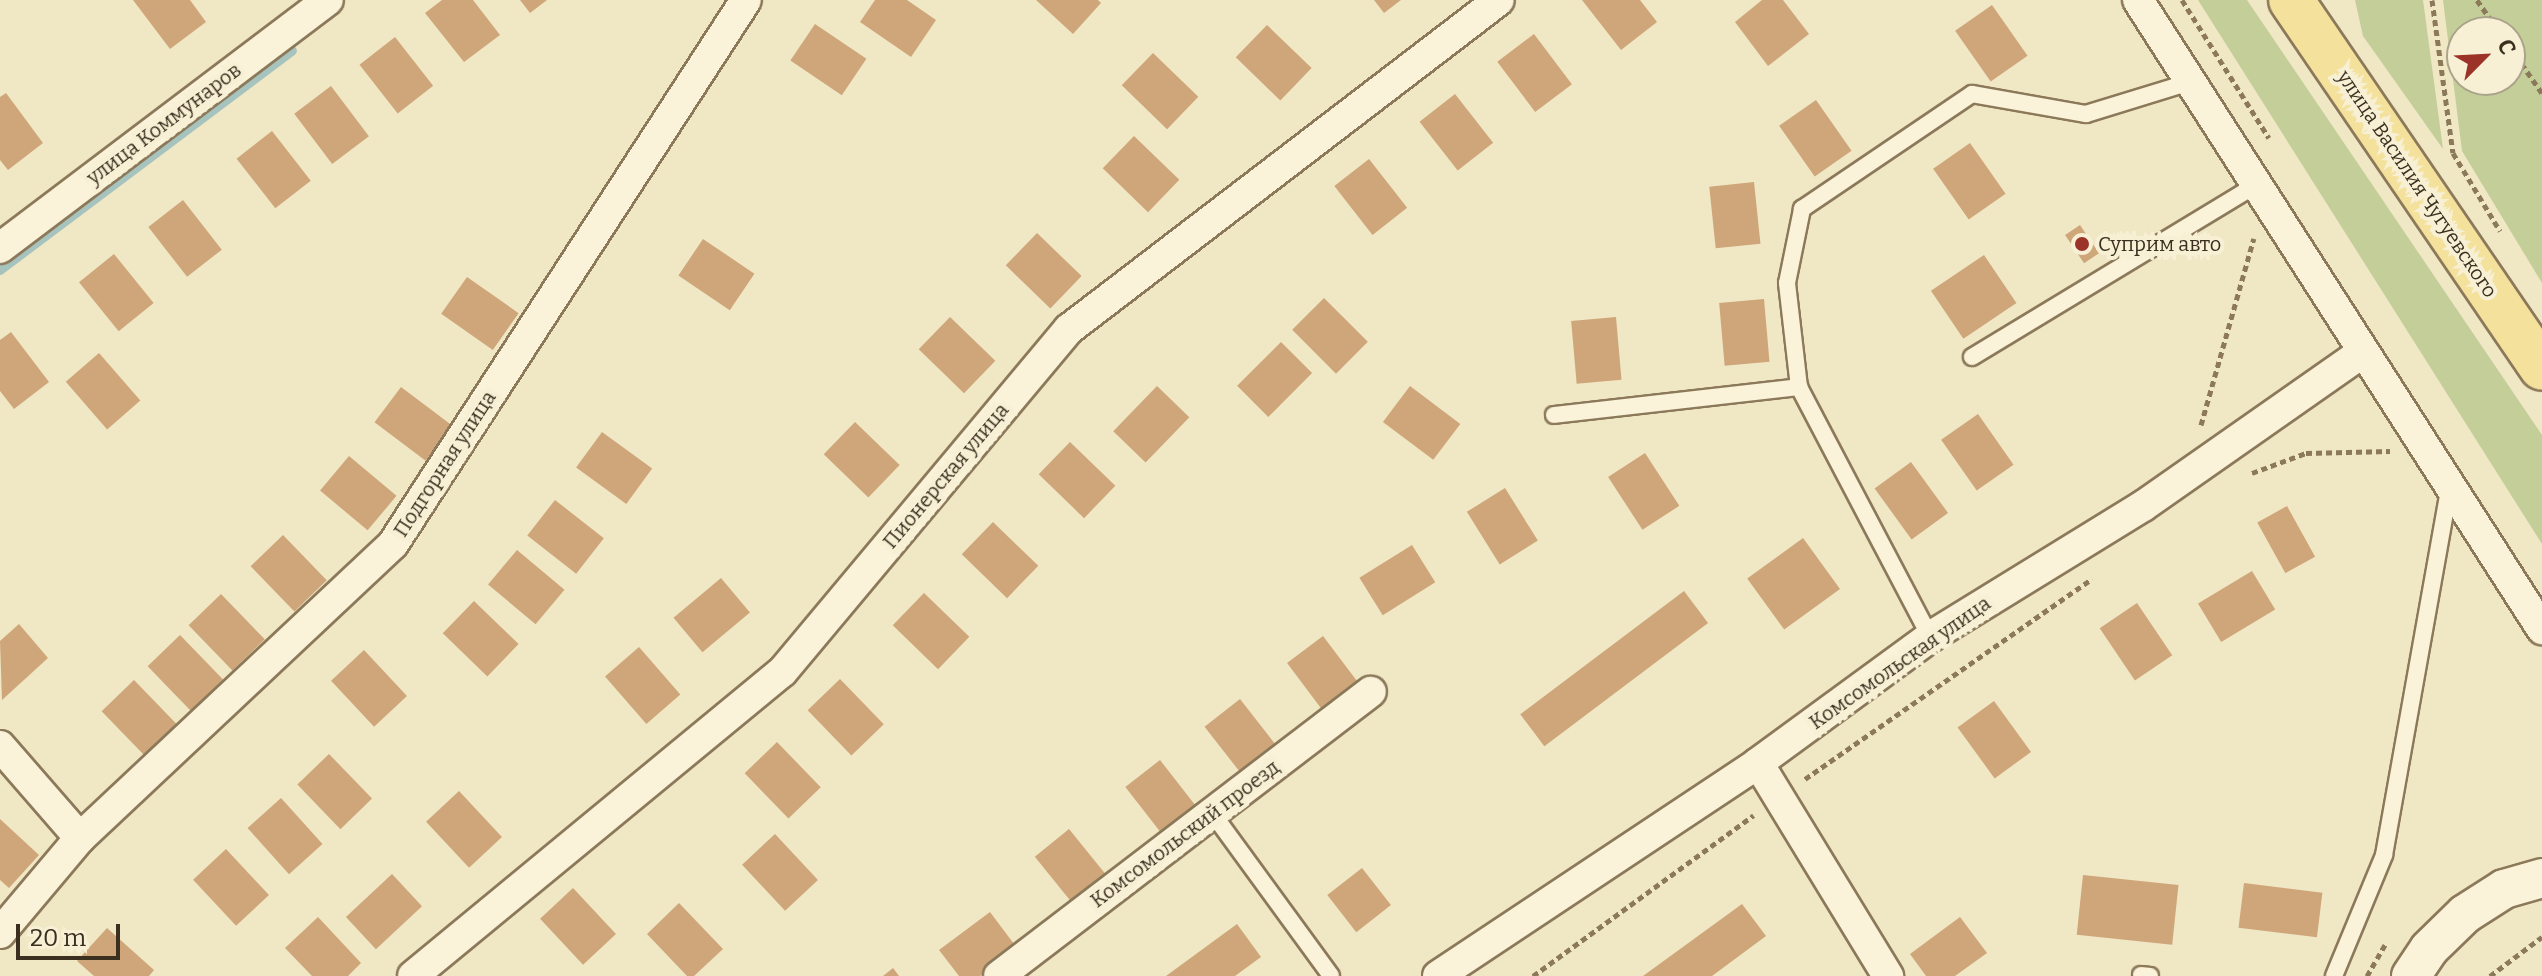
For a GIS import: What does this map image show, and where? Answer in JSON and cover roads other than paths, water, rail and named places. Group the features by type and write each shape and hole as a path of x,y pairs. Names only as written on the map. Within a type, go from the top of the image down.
{"main road":[{"name":"улица Василия Чугуевского","path":"2291,0 2542,368"}],"street":[{"name":"улица Коммунаров","path":"0,248 328,0"},
{"name":"Подгорная улица","path":"0,933 80,838 393,544 746,0"},
{"name":"Пионерская улица","path":"413,976 782,672 1069,329 1499,0"},
{"path":"2138,0 2187,83 2542,629"},
{"name":"Комсомольская улица","path":"1438,976 1758,763 1930,637 2186,476 2363,352"},
{"name":"Комсомольский проезд","path":"999,976 1371,692"},
{"path":"0,746 80,838"},
{"path":"1758,763 1888,976"},
{"path":"2411,976 2429,949 2465,914 2504,889 2542,878"}],"lane":[{"path":"1930,637 1799,387 1787,283 1802,209 1972,94 2086,114 2187,83"},
{"path":"1972,357 2259,194"},
{"path":"1554,415 1799,387"},
{"path":"2334,976 2384,855 2450,484"},
{"path":"1213,814 1331,976"},
{"path":"2141,975 2150,976"}],"waterway":[{"path":"0,270 292,51"}],"place":[{"name":"Суприм авто","path":"2082,244"}]}
